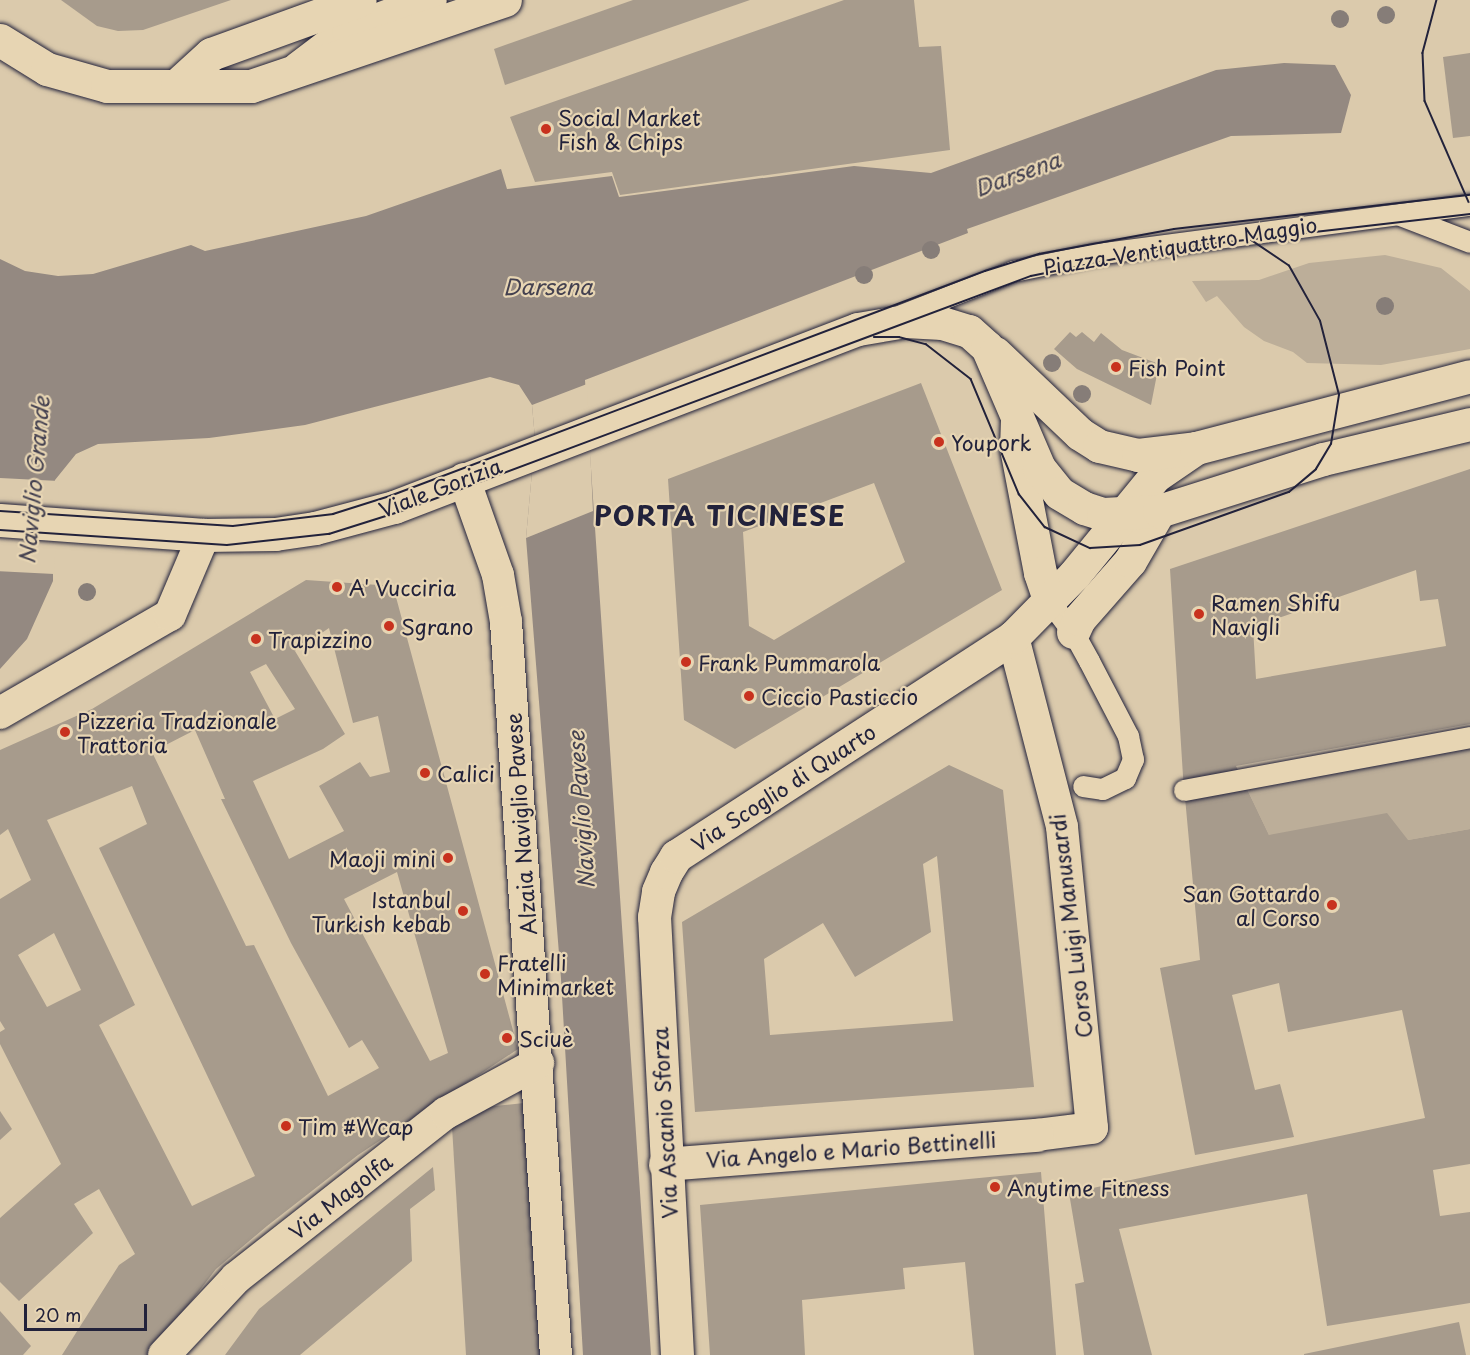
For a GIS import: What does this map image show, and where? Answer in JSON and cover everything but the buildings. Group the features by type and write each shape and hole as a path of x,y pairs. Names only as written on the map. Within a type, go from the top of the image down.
{"street":[{"path":"177,85 211,54 360,0"},
{"path":"280,77 305,65 360,24 430,0"},
{"path":"0,40 47,69 77,80 144,88 177,85 251,86 505,0"},
{"path":"858,329 905,321 942,323 969,331 1023,376 1057,415 1099,446 1138,455 1196,448 1470,376"},
{"name":"Viale Gorizia","path":"0,520 204,535 275,534 315,528 394,507 534,451 858,329"},
{"path":"987,347 1039,468 1059,492 1084,508 1121,515 1159,512 1323,459 1470,424"},
{"path":"1017,420 1016,448 1040,573 1050,602"},
{"path":"1013,637 1050,602 1155,476 1196,448"},
{"name":"Alzaia Naviglio Pavese","path":"464,479 498,575 506,622 538,1063 556,1355"},
{"path":"1073,632 1079,619 1130,561 1159,512"},
{"path":"0,713 170,615 204,535"},
{"name":"Via Scoglio di Quarto","path":"658,891 676,856 1013,637"},
{"name":"Corso Luigi Manusardi","path":"1013,637 1062,827 1092,1128 1038,1135"},
{"name":"Via Ascanio Sforza","path":"658,891 654,917 665,1164 677,1355"},
{"name":"Via Magolfa","path":"164,1355 236,1278 446,1113 538,1063"},
{"name":"Via Angelo e Mario Bettinelli","path":"665,1164 1038,1135"}],"lane":[{"name":"Piazza Ventiquattro Maggio","path":"858,329 1013,271 1142,246 1470,205"},
{"name":"Piazza Ventiquattro Maggio","path":"1397,213 1470,242"},
{"path":"1050,602 1073,632 1128,736 1133,759 1125,778 1102,789 1083,786"},
{"path":"1184,790 1470,736"}],"shaded area":[{"path":"1385,255 1441,268 1470,291 1470,349 1381,365 1307,363 1293,352 1264,341 1244,327 1217,296 1206,302 1192,281 1259,280 1309,263"},
{"path":"1470,748 1470,829 1408,840 1269,835 1247,789"}],"water":[{"name":"Darsena","path":"1284,63 1335,65 1351,95 1341,133 1231,136 967,229 968,233 585,380 651,1355 583,1355 561,979 526,538 535,439 532,405 519,385 490,377 305,425 209,438 98,444 76,454 55,480 53,490 53,581 27,639 0,669 0,259 25,271 58,276 93,274 191,245 205,251 366,216 501,169 507,189 612,176 619,197 854,166 931,173 1216,70"}],"pier":[{"path":"587,384 593,511 526,538 535,439 532,405"},
{"path":"0,478 59,481 54,574 0,571"}],"tram line":[{"path":"1437,0 1423,53 1425,101 1469,202"},
{"path":"0,511 233,526 333,514 390,496 985,271 1039,254 1174,229 1470,195"},
{"path":"0,530 227,545 329,534 405,510 1031,276 1159,250 1470,214"},
{"path":"874,337 899,337 926,344 971,379 1019,494 1045,527 1090,548 1140,545 1289,492 1316,469 1331,444 1339,395 1320,321 1289,266 1249,239"}],"place":[{"name":"Social Market Fish & Chips","path":"546,129"},
{"name":"Fish Point","path":"1116,367"},
{"name":"Youpork","path":"939,442"},
{"name":"A' Vucciria","path":"337,587"},
{"name":"Ramen Shifu Navigli","path":"1199,614"},
{"name":"Sgrano","path":"389,626"},
{"name":"Trapizzino","path":"256,639"},
{"name":"Frank Pummarola","path":"686,662"},
{"name":"Ciccio Pasticcio","path":"749,696"},
{"name":"Pizzeria Tradzionale Trattoria","path":"65,732"},
{"name":"Calici","path":"425,773"},
{"name":"Maoji mini","path":"448,858"},
{"name":"San Gottardo al Corso","path":"1332,905"},
{"name":"Istanbul Turkish kebab","path":"463,911"},
{"name":"Fratelli Minimarket","path":"485,974"},
{"name":"Sciuè","path":"507,1038"},
{"name":"Tim #Wcap","path":"286,1126"},
{"name":"Anytime Fitness","path":"995,1187"}],"district":[{"name":"PORTA TICINESE","path":"720,515"}],"water label":[{"name":"Naviglio Grande","path":"33,480"},
{"name":"Naviglio Pavese","path":"580,810"}]}
